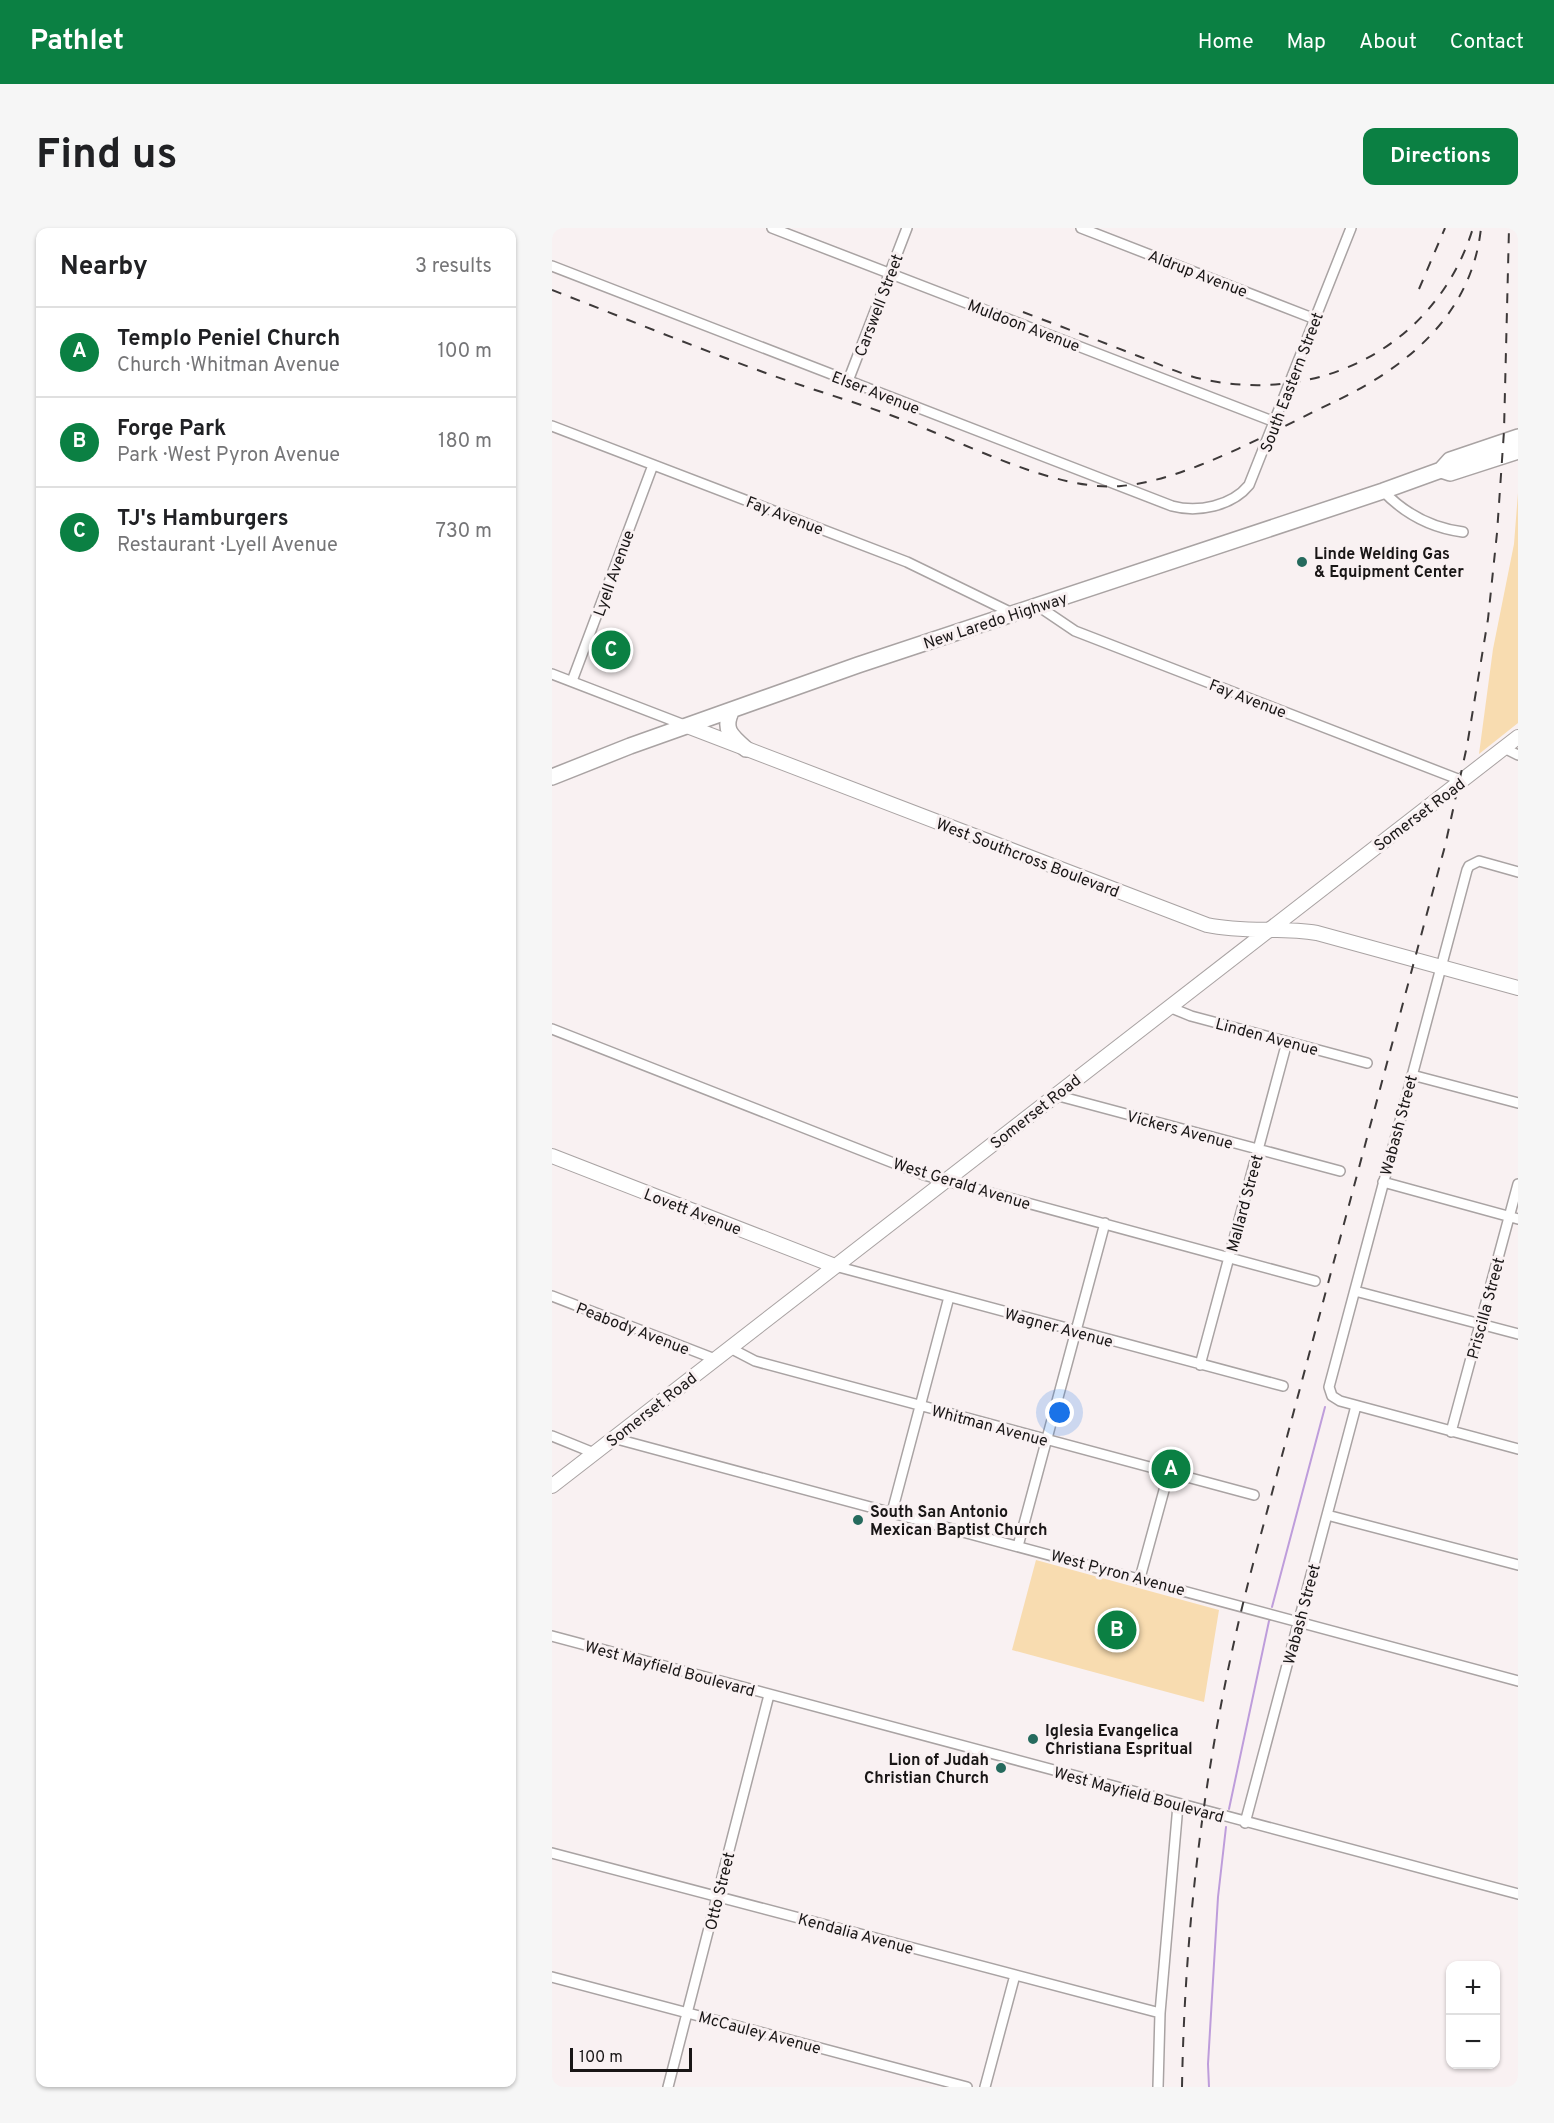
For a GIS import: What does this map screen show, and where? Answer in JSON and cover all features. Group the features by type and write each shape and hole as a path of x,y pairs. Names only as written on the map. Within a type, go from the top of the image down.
{"main road":[{"name":"New Laredo Highway","path":"552,777 858,664 1383,491 1441,470 1450,460 1518,437"},
{"name":"New Laredo Highway","path":"1441,470 1450,473 1518,451"},
{"path":"732,710 726,724 727,730 746,748"},
{"name":"West Southcross Boulevard","path":"687,726 1194,921 1227,929 1271,928 1317,933 1518,988"},
{"name":"Somerset Road","path":"552,1486 1518,737"},
{"name":"Lovett Avenue","path":"552,1156 835,1266"}],"street":[{"name":"Muldoon Avenue","path":"772,228 1275,422"},
{"name":"Carswell Street","path":"848,381 908,228"},
{"name":"Aldrup Avenue","path":"1081,228 1315,319"},
{"name":"South Eastern Street","path":"1202,507 1218,505 1244,491 1256,472 1351,228"},
{"name":"Elser Avenue","path":"552,266 1172,506 1202,507"},
{"name":"Fay Avenue","path":"552,426 907,562 1014,614"},
{"name":"Lyell Avenue","path":"572,681 653,465"},
{"path":"1383,491 1400,508 1419,518 1442,529 1463,532"},
{"name":"Fay Avenue","path":"1038,606 1075,631 1463,781"},
{"name":"West Southcross Boulevard","path":"552,674 687,726"},
{"path":"1504,748 1518,755"},
{"name":"Wabash Street","path":"1245,1823 1356,1406 1340,1401 1329,1392 1467,870 1475,862 1518,872"},
{"name":"Linden Avenue","path":"1169,1007 1191,1016 1367,1062"},
{"name":"West Gerald Avenue","path":"552,1029 924,1175 1316,1281"},
{"name":"Mallard Street","path":"1200,1365 1287,1042"},
{"path":"1412,1075 1518,1103"},
{"name":"Vickers Avenue","path":"1055,1095 1340,1172"},
{"path":"1383,1182 1514,1218"},
{"name":"Priscilla Street","path":"1451,1432 1480,1324 1514,1218 1518,1184"},
{"path":"1018,1546 1105,1223"},
{"name":"Wagner Avenue","path":"835,1266 1283,1386"},
{"path":"1355,1291 1518,1334"},
{"name":"Peabody Avenue","path":"552,1296 715,1359"},
{"path":"892,1512 949,1297"},
{"name":"Whitman Avenue","path":"730,1348 755,1361 1254,1495"},
{"path":"1356,1406 1518,1449"},
{"path":"552,1436 594,1453"},
{"name":"West Pyron Avenue","path":"613,1438 1518,1681"},
{"path":"1140,1578 1169,1472"},
{"path":"1327,1515 1518,1565"},
{"name":"West Mayfield Boulevard","path":"552,1635 1245,1823 1518,1894"},
{"name":"Otto Street","path":"668,2087 769,1695"},
{"path":"1158,2087 1160,2013 1178,1805"},
{"name":"Kendalia Avenue","path":"552,1852 1160,2013"},
{"path":"985,2087 1015,1975"},
{"name":"McCauley Avenue","path":"552,1977 967,2087"}],"shaded area":[{"path":"1518,493 1518,723 1479,754 1493,649 1514,544"},
{"path":"1036,1560 1219,1610 1204,1702 1012,1650"}],"waterway":[{"path":"1272,1607 1325,1407"},
{"path":"1229,1809 1269,1621"},
{"path":"1209,2087 1208,2064 1218,1897 1226,1827"}],"railway":[{"path":"1419,289 1445,228"},
{"path":"1023,312 1193,377 1255,385 1296,382 1336,372 1372,355 1405,332 1434,303 1456,268 1473,228"},
{"path":"552,290 736,362 901,419 1039,474 1095,486 1121,486 1175,474 1231,452 1336,401 1388,371 1412,353 1450,311 1465,286 1475,258 1481,228"},
{"path":"1182,2087 1184,2021 1194,1889 1223,1693 1253,1564 1445,846 1467,746 1488,619 1497,533 1504,431 1509,228"}],"place":[{"name":"Linde Welding Gas & Equipment Center","path":"1302,562"},
{"name":"TJ's Hamburgers","path":"611,650"},
{"name":"Templo Peniel Church","path":"1171,1469"},
{"name":"South San Antonio Mexican Baptist Church","path":"858,1520"},
{"name":"Forge Park","path":"1117,1630"},
{"name":"Iglesia Evangelica Christiana Espritual","path":"1033,1739"},
{"name":"Lion of Judah Christian Church","path":"1001,1768"}]}
